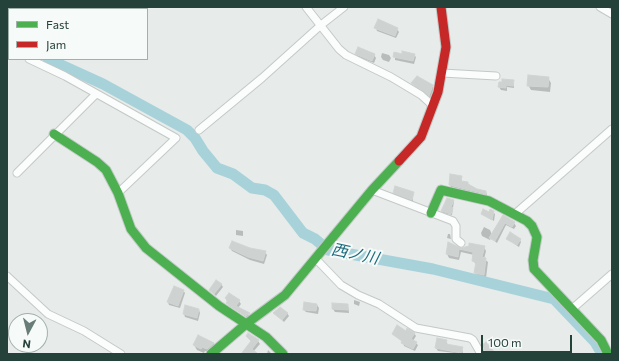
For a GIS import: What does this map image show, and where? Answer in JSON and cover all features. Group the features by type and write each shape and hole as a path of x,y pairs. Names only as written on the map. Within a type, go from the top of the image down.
{"street":[{"path":"306,7 339,49 346,55 397,80 421,95 432,105"},
{"path":"199,130 344,7"},
{"path":"211,354 246,324 285,295 372,190 421,137 438,92 446,47 441,7"},
{"path":"600,7 612,14"},
{"path":"31,60 65,76 176,138 118,193"},
{"path":"442,73 496,76"},
{"path":"17,172 96,94"},
{"path":"515,214 612,129"},
{"path":"54,134 102,166 109,174 118,193 131,229 146,248 207,298 266,337 283,354"},
{"path":"372,190 453,221 456,226 456,239 462,243"},
{"path":"431,213 441,190 489,201 527,221 535,230 537,237 533,264 534,269 604,344 608,354"},
{"path":"316,258 341,285 358,295 379,304 416,328 470,338 473,340 481,354"},
{"path":"572,309 612,274"},
{"path":"7,276 43,311 84,331 121,354"}],"building":[{"path":"378,19 398,28 395,36 374,28"},
{"path":"358,47 375,54 372,61 355,54"},
{"path":"402,51 415,54 413,61 393,57 394,52 402,54"},
{"path":"528,75 549,77 548,87 527,86"},
{"path":"417,76 433,85 429,96 411,83"},
{"path":"502,79 514,80 513,86 506,85 506,88 498,87 499,82 502,82"},
{"path":"450,174 462,176 461,181 468,182 468,184 477,189 486,191 486,194 449,185"},
{"path":"395,186 414,192 412,200 393,193"},
{"path":"447,198 454,200 451,207 453,208 451,214 441,211"},
{"path":"483,209 489,212 490,209 494,211 492,220 481,214"},
{"path":"503,215 515,222 512,227 505,223 495,241 489,238"},
{"path":"510,232 521,239 517,245 506,239"},
{"path":"232,241 250,248 266,251 263,261 248,257 229,248"},
{"path":"448,242 461,248 469,246 469,243 485,246 482,257 486,258 484,275 474,273 476,262 472,261 473,252 459,249 458,257 446,254"},
{"path":"216,280 222,284 214,294 209,290"},
{"path":"174,286 184,290 178,306 167,302"},
{"path":"229,293 240,300 236,306 250,313 246,316 226,303 228,300 225,298"},
{"path":"304,302 317,304 316,311 303,310"},
{"path":"332,303 348,304 348,310 332,309"},
{"path":"185,305 199,309 197,318 183,314"},
{"path":"280,307 288,313 282,320 273,313"},
{"path":"397,325 406,331 407,328 415,333 411,339 417,342 413,349 401,343 402,341 392,334"},
{"path":"248,333 259,340 252,349 258,354 241,354 251,341 246,336"},
{"path":"198,335 214,343 207,349 202,347 201,349 193,345"},
{"path":"437,338 447,340 446,344 463,347 461,353 435,348"},
{"path":"486,342 496,354 487,354 482,345"}],"waterway":[{"name":"西ノ川","path":"50,60 103,84 187,130 195,138 203,151 217,168 233,174 252,188 265,190 274,195 303,233 315,239 328,250 433,269 554,299 595,342 602,354"}],"traffic: fast":[{"path":"54,134 97,162 106,170 118,193 131,229 146,248 219,306 266,337 283,354"},
{"path":"211,354 246,324 285,295 372,190 399,161"},
{"path":"431,213 441,190 489,201 527,221 532,226 537,237 533,260 534,269 601,340 608,354"}],"traffic: jam":[{"path":"399,161 421,137 438,92 446,47 441,7"}]}
